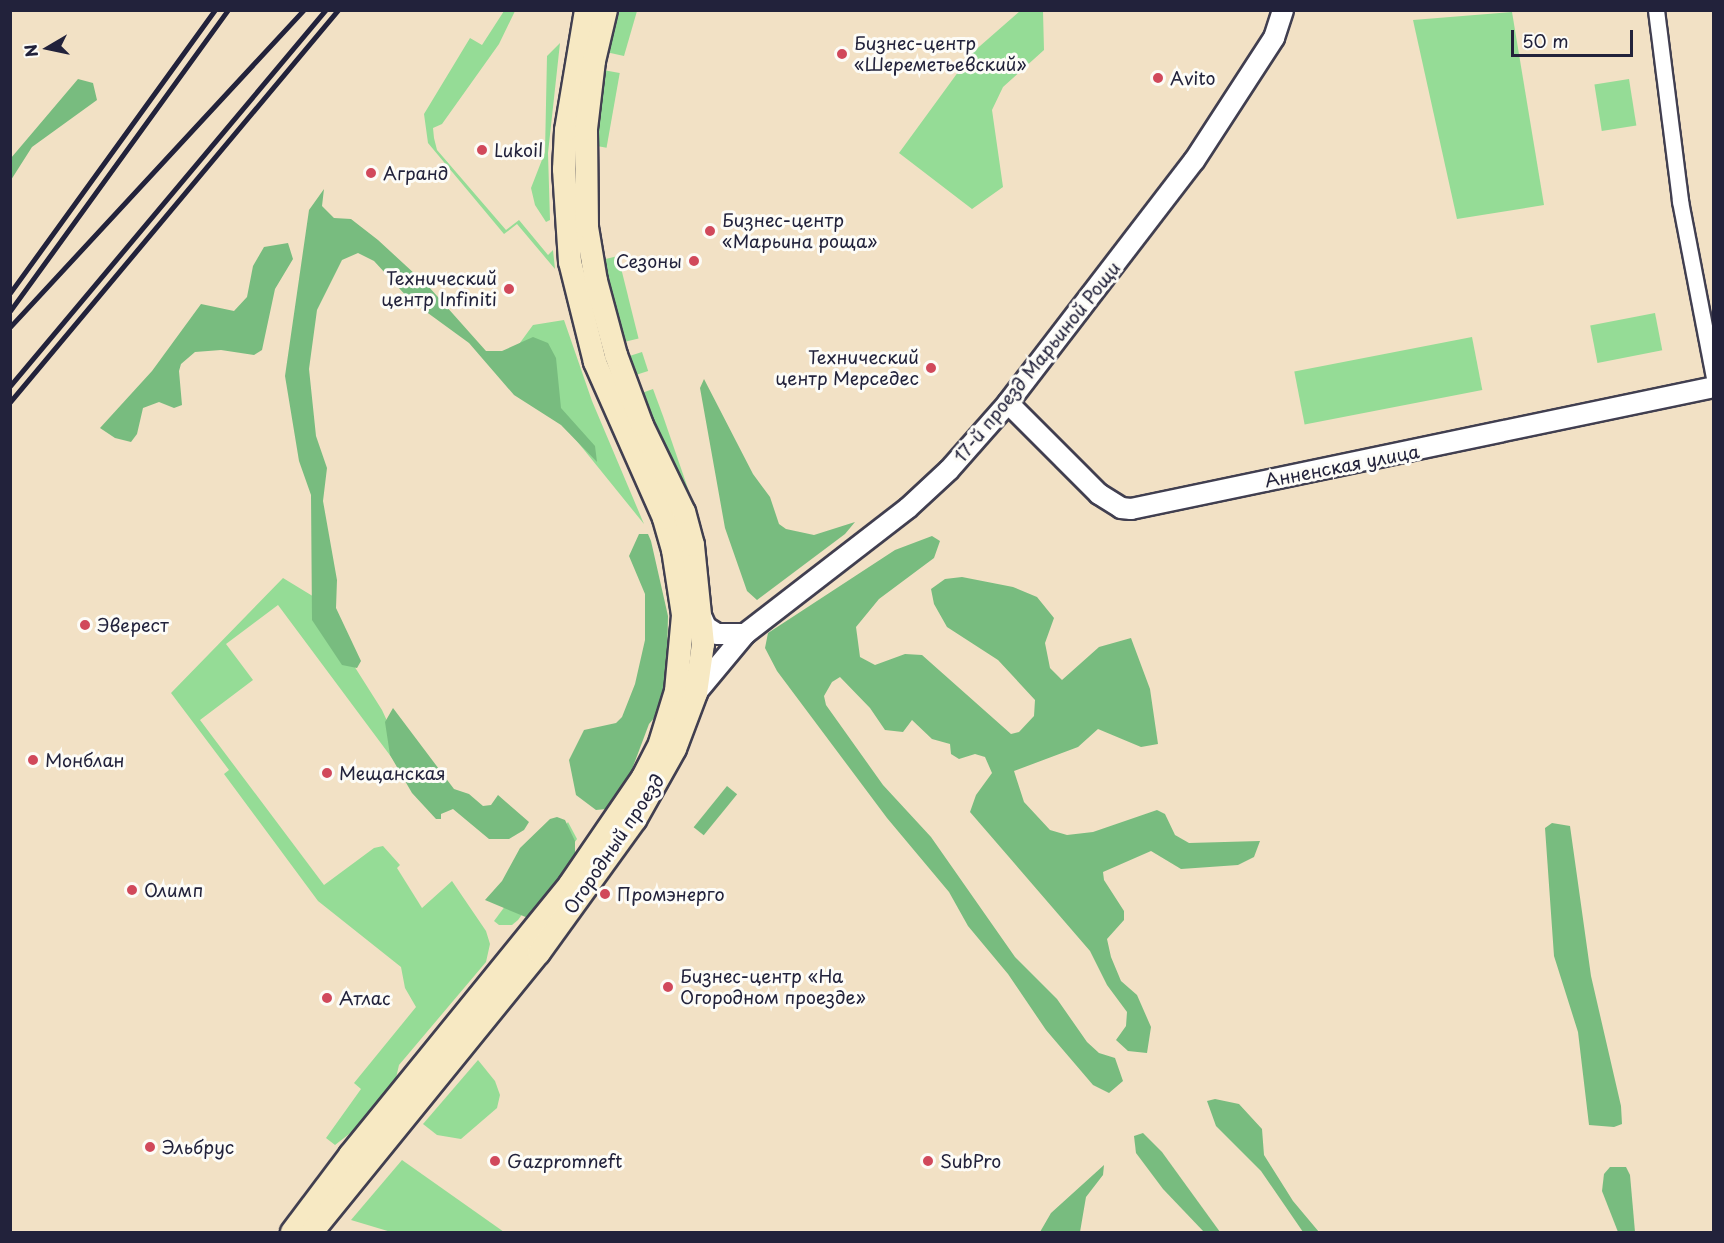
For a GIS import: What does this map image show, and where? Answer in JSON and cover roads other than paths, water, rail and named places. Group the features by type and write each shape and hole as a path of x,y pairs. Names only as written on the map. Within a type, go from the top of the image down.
{"main road":[{"path":"586,10 572,81 564,169 573,278 618,392"},
{"path":"606,10 594,61 586,129 587,226 618,392"},
{"name":"Огородный проезд","path":"312,1233 539,953 615,848 657,784 696,693 696,624 664,518 618,392"},
{"name":"Огородный проезд","path":"292,1233 350,1155 570,884 643,777 660,743 696,624"}],"street":[{"name":"17-й проезд Марьиной Рощи","path":"660,743 696,693 742,637 908,508 949,471 1008,403 1194,161 1274,38 1283,10"},
{"path":"1656,10 1680,201 1713,377"},
{"name":"Анненская улица","path":"1008,403 1099,494 1121,508 1131,509 1713,387"},
{"path":"696,624 742,637"}],"railway":[{"path":"10,293 215,10"},
{"path":"10,311 228,10"},
{"path":"10,327 304,10"},
{"path":"10,386 325,10"},
{"path":"10,402 338,10"}],"place":[{"name":"Бизнес-центр «Шереметьевский»","path":"842,54"},
{"name":"Avito","path":"1158,78"},
{"name":"Lukoil","path":"482,150"},
{"name":"Агранд","path":"371,173"},
{"name":"Бизнес-центр «Марьина роща»","path":"710,231"},
{"name":"Сезоны","path":"694,261"},
{"name":"Технический центр Infiniti","path":"509,289"},
{"name":"Технический центр Мерседес","path":"931,368"},
{"name":"Эверест","path":"85,625"},
{"name":"Монблан","path":"33,760"},
{"name":"Мещанская","path":"327,773"},
{"name":"Олимп","path":"132,890"},
{"name":"Промэнерго","path":"605,894"},
{"name":"Бизнес-центр «На Огородном проезде»","path":"668,987"},
{"name":"Атлас","path":"327,998"},
{"name":"Эльбрус","path":"150,1147"},
{"name":"Gazpromneft","path":"495,1161"},
{"name":"SubPro","path":"928,1161"}]}
